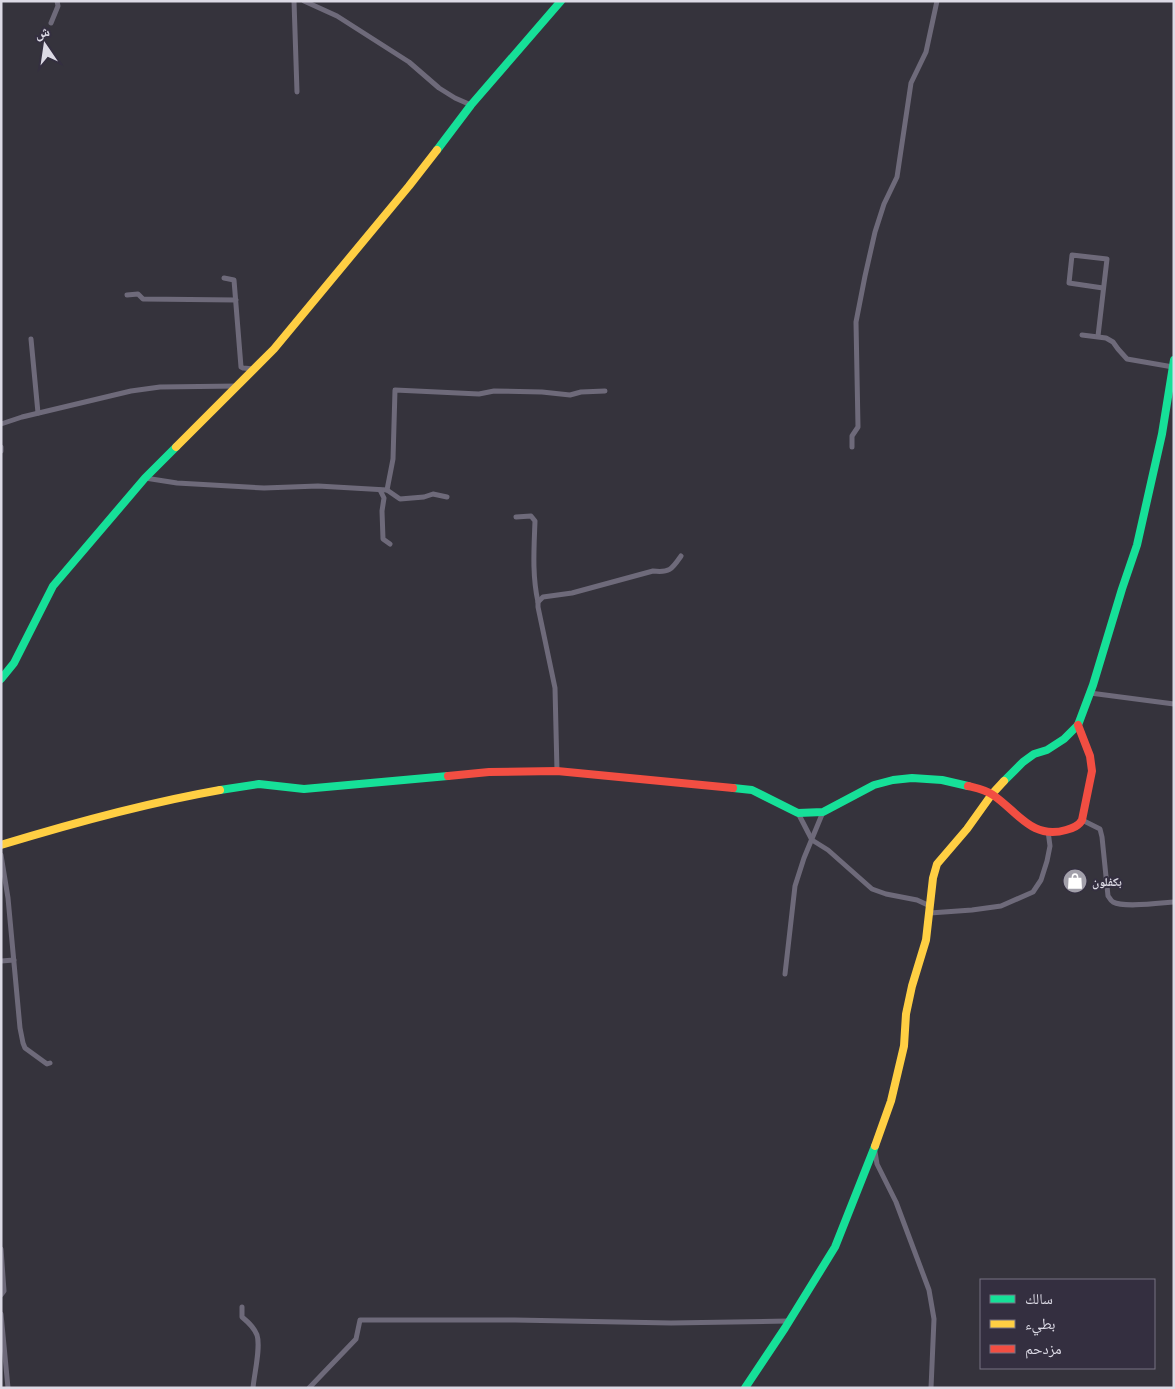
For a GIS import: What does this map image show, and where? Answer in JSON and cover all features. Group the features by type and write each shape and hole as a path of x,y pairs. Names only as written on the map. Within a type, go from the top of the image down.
{"street":[{"path":"51,23 58,6 57,1"},
{"path":"294,1 297,92"},
{"path":"304,1 337,16 408,62 439,88 471,105"},
{"path":"1,679 14,663 53,586 145,478 255,369 294,326 409,186 471,105 561,1"},
{"path":"852,447 852,436 858,427 856,322 865,276 880,218 884,204 897,177 911,83 926,52 937,1"},
{"path":"1098,336 1107,259 1072,255 1069,283 1103,288"},
{"path":"224,278 234,280 241,367 255,369"},
{"path":"127,295 138,294 143,299 236,300"},
{"path":"745,1388 835,1247 874,1150 891,1101 902,1056 906,1014 912,986 926,940 933,878 937,864 967,829 992,794 1023,762 1034,754 1047,750 1064,739 1078,724 1090,693 1122,589 1138,545 1162,434 1173,363 1127,359 1113,342 1106,338 1082,334"},
{"path":"31,339 38,413"},
{"path":"1,424 130,391 160,387 238,386"},
{"path":"387,490 393,459 395,390 479,394 494,391 542,392 570,395 581,392 605,391"},
{"path":"145,478 177,483 247,487 318,486 387,490 400,499 424,497 433,494 447,497"},
{"path":"380,490 384,498 382,511 384,538 390,544"},
{"path":"516,518 532,516 535,520 535,586 542,632 555,688 557,771"},
{"path":"538,602 543,597 572,593 654,571 667,571 671,569 681,556"},
{"path":"1090,693 1174,704"},
{"path":"1,845 69,824 180,797 259,784 304,789 489,772 557,771 752,790 798,813 823,812 874,785 893,780 912,778 942,780 992,794 1034,829 1054,833 1074,828 1082,820 1092,771 1090,756 1078,724"},
{"path":"785,974 795,886 823,812"},
{"path":"798,813 812,840 828,850 872,889 886,894 917,900 930,909 972,910 1001,906 1033,892 1041,880 1047,861 1050,846 1048,831"},
{"path":"1082,820 1100,829 1108,896 1111,901 1132,904 1174,902"},
{"path":"1,855 8,898 23,1042 25,1048 47,1064 50,1063"},
{"path":"1,961 14,960"},
{"path":"874,1150 877,1164 896,1202 929,1290 934,1320 931,1388"},
{"path":"1,1249 4,1291 1,1295"},
{"path":"242,1307 242,1317 249,1323 257,1336 253,1388"},
{"path":"1,1314 8,1388"},
{"path":"309,1388 356,1338 360,1320 516,1320 671,1323 788,1322"}],"traffic: fast":[{"path":"437,150 471,105 561,1"},
{"path":"1004,781 1023,762 1034,754 1047,750 1064,739 1078,725 1093,685 1137,545 1162,434 1174,360"},
{"path":"1,679 14,663 53,586 145,478 176,447"},
{"path":"220,790 259,784 304,789 448,776"},
{"path":"733,788 752,790 798,813 823,812 874,785 893,780 912,778 942,780 968,786"},
{"path":"745,1388 835,1247 875,1146"}],"traffic: slow":[{"path":"176,447 274,349 437,150"},
{"path":"875,1146 891,1101 904,1046 906,1014 912,986 926,940 933,878 937,864 1004,781"},
{"path":"1,845 110,814 220,790"}],"traffic: jam":[{"path":"968,786 990,793 1026,823 1035,828 1054,832 1076,826 1082,820 1092,771 1090,756 1078,725"},
{"path":"448,776 489,772 557,771 733,788"}],"place":[{"name":"بكفلون","path":"1075,881"}]}
